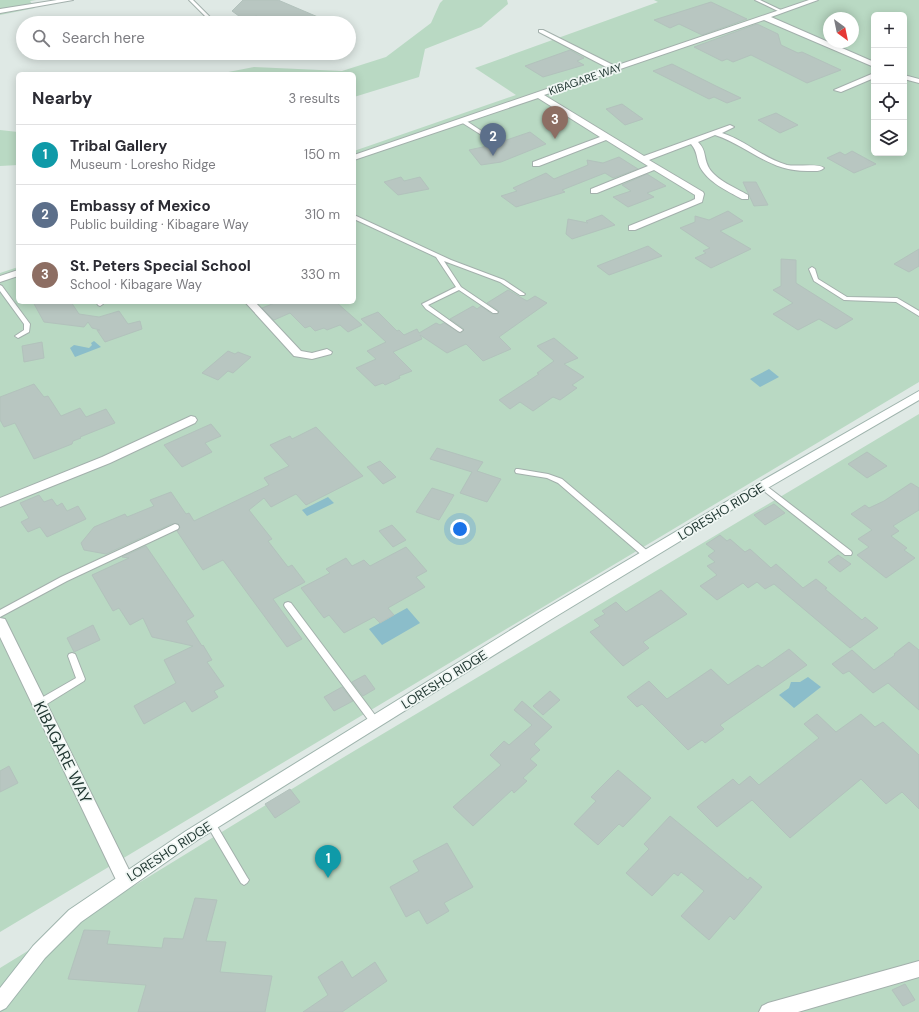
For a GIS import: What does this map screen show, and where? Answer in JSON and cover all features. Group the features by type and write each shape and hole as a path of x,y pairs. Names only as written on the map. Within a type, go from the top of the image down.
{"street":[{"path":"0,11 70,0"},
{"name":"KIBAGARE WAY","path":"356,157 815,0"},
{"path":"764,17 871,64"},
{"path":"541,31 615,69"},
{"path":"838,90 871,76"},
{"path":"907,78 919,81"},
{"path":"907,79 919,85"},
{"path":"539,95 699,192 701,197 694,203 632,228"},
{"path":"644,159 730,127"},
{"path":"715,133 729,137 783,166 820,168"},
{"path":"536,164 607,137"},
{"path":"692,141 702,150 705,168 726,188 745,197"},
{"path":"594,191 655,166"},
{"path":"0,279 16,274"},
{"path":"252,304 298,354 312,356 326,352"},
{"name":"LORESHO RIDGE","path":"0,1002 9,993 27,966 57,932 75,916 125,880 211,824 647,555 762,486 919,396"},
{"path":"0,503 106,460 191,420"},
{"name":"KIBAGARE WAY","path":"0,623 125,880"},
{"path":"768,1012 919,969"}],"lane":[{"path":"191,0 207,16"},
{"path":"757,0 781,11"},
{"path":"463,121 493,140"},
{"path":"356,218 437,256 502,281 522,294"},
{"path":"437,256 459,288 496,312"},
{"path":"812,269 816,280 846,299 897,300 919,314"},
{"path":"0,288 27,324 27,331 18,336"},
{"path":"459,288 425,304 428,308 460,330"},
{"path":"518,471 548,476 560,481 647,555"},
{"path":"762,486 848,553"},
{"path":"0,614 24,599 80,571 175,527"},
{"path":"288,605 375,722"},
{"path":"39,704 81,679 72,656"},
{"path":"211,824 244,880"}],"green space":[{"path":"0,0 36,0 30,1 35,8 0,15"},
{"path":"443,0 507,0 508,4 481,27 425,49 419,77 356,96 356,72 228,72 254,67 342,71 386,57 431,23 440,3"},
{"path":"654,0 919,0 919,382 0,932 0,273 16,268 16,304 356,304 356,150 516,95 475,68 658,2"},
{"path":"0,130 16,132 16,165 0,166"},
{"path":"919,414 919,1012 0,1012 0,968 344,757"}],"water":[{"path":"94,341 101,347 75,357 70,348 74,345 89,348 92,345 91,343"},
{"path":"769,369 779,377 760,387 750,379"},
{"path":"328,497 334,503 307,516 302,510"},
{"path":"407,608 420,623 382,645 369,629"},
{"path":"808,677 821,687 794,708 779,695 789,688 791,682 800,682"}],"building":[{"path":"243,0 278,0 316,16 239,16 232,11"},
{"path":"711,2 747,19 702,35 679,24 670,28 654,20"},
{"path":"757,24 778,34 781,45 798,53 802,52 841,70 807,83 751,55 733,62 727,59 722,61 694,47"},
{"path":"570,50 584,58 577,61 584,65 543,77 525,66"},
{"path":"672,64 741,98 727,103 714,97 709,99 653,71"},
{"path":"622,104 643,119 625,125 606,109"},
{"path":"776,113 798,125 780,133 758,120"},
{"path":"530,132 546,144 501,162 481,165 469,150 492,145"},
{"path":"852,151 876,164 854,173 827,158 840,152 845,155"},
{"path":"619,157 638,169 613,178 605,173 562,190 565,192 516,207 501,196 517,191 513,188 546,173 554,179 588,165 587,160 603,163"},
{"path":"647,174 666,186 647,193 654,197 628,207 613,197 631,191 622,185"},
{"path":"401,177 404,181 420,177 429,189 398,195 384,182"},
{"path":"743,182 756,182 768,205 754,206"},
{"path":"728,211 743,221 720,231 751,249 711,268 695,258 706,253 703,251 710,248 680,228 695,222 695,216 709,220"},
{"path":"602,215 615,225 572,239 566,234 568,219 588,223 586,221"},
{"path":"648,246 662,256 609,275 597,266"},
{"path":"919,249 919,266 909,272 894,264"},
{"path":"781,259 796,260 796,283 853,319 836,329 819,319 798,330 773,314 793,303 773,290 781,286"},
{"path":"508,290 527,301 535,296 547,303 499,337 511,349 483,361 466,344 447,353 420,335 422,339 393,352 412,371 399,376 400,378 385,385 383,383 375,386 356,368 376,359 367,351 386,342 361,319 378,312 397,331 399,330 404,335 417,329 419,333 436,323 440,325 444,323 461,333 464,329 450,319 473,306 477,309 481,306 492,314 498,314 499,311 487,303"},
{"path":"34,304 72,304 79,314 99,317 119,311 128,324 140,321 142,329 105,342 97,330 100,330 92,328 88,322 84,327 44,322"},
{"path":"272,304 338,304 362,325 348,332 340,325 327,330 324,328 315,331 310,326 305,328 290,313 274,320 262,308"},
{"path":"554,338 578,358 564,364 584,377 572,385 577,388 560,400 553,397 533,411 520,402 510,409 499,400 539,374 537,373 554,361 537,346"},
{"path":"42,342 44,358 24,362 22,346"},
{"path":"228,351 235,354 238,352 251,357 233,373 228,371 218,380 202,373"},
{"path":"34,384 44,397 48,396 61,416 80,408 86,417 106,409 115,423 80,437 81,438 73,441 72,444 34,459 15,423 4,427 0,420 0,397"},
{"path":"211,424 221,436 205,443 212,452 182,467 164,445"},
{"path":"316,427 363,476 306,505 296,494 271,507 264,498 249,510 272,539 268,541 288,567 292,565 305,582 273,599 302,639 287,647 223,560 203,570 177,531 180,528 178,524 171,524 106,554 84,550 81,543 94,527 125,514 127,517 154,506 150,500 171,492 186,514 189,513 194,521 269,485 264,478 289,466 270,445 290,436 292,439"},
{"path":"437,448 483,462 477,471 501,479 487,502 460,493 472,472 430,459"},
{"path":"867,452 887,466 867,478 848,464"},
{"path":"380,461 396,477 383,484 367,467"},
{"path":"911,483 919,488 919,510 893,526 899,531 891,536 907,548 904,550 915,558 886,578 857,555 869,547 858,539 872,530 851,514 865,505 869,508 884,501"},
{"path":"432,488 454,495 439,520 416,512"},
{"path":"39,495 44,502 52,499 57,506 62,503 67,511 78,506 86,519 47,537 40,527 28,532 21,522 29,518 20,503"},
{"path":"774,504 785,513 765,525 754,515"},
{"path":"392,525 406,540 393,547 379,531"},
{"path":"720,535 727,541 730,539 745,552 750,549 771,568 776,564 803,588 816,579 827,588 825,589 862,620 865,617 878,628 850,648 774,584 765,589 757,582 748,588 743,583 717,600 700,586 717,575 707,566 715,562 708,556 715,551 706,544"},
{"path":"146,546 194,616 186,621 212,660 207,662 224,686 214,691 218,697 192,712 185,701 144,724 134,706 176,683 164,660 193,646 152,637 143,618 130,625 119,608 113,611 92,575 129,558 122,557"},
{"path":"406,547 427,571 416,577 425,587 388,608 394,615 380,623 374,617 344,633 329,615 324,618 301,588 330,573 326,569 346,558 352,566 364,560 370,566"},
{"path":"838,555 851,564 840,572 828,562"},
{"path":"661,590 687,614 643,642 649,648 623,666 590,632 600,626 594,620 605,614 602,611 616,602 626,612"},
{"path":"93,625 100,640 74,652 67,638"},
{"path":"909,642 919,650 919,710 888,683 873,693 849,671 843,674 832,664 852,650 874,670 895,655 894,654"},
{"path":"789,649 807,665 720,725 724,729 705,743 702,740 688,750 642,704 637,707 627,697 649,681 667,699 711,669 728,685 758,665 762,668"},
{"path":"365,675 375,689 363,696 352,682"},
{"path":"342,687 353,701 334,711 324,697"},
{"path":"550,691 560,700 543,715 533,706"},
{"path":"522,701 552,727 534,744 540,750 530,759 537,765 523,778 527,781 514,793 512,790 473,826 453,807 501,765 490,755 504,741 509,745 532,725 514,710"},
{"path":"817,714 836,732 861,714 875,727 883,722 919,755 919,809 902,792 886,804 861,779 790,838 752,800 717,827 697,807 733,779 739,785 750,776 759,785 819,738 804,724"},
{"path":"9,766 18,783 0,792 0,771"},
{"path":"618,770 651,798 623,827 619,824 598,845 574,824 596,801 591,797"},
{"path":"290,789 300,802 275,818 265,804"},
{"path":"670,816 748,880 750,877 762,887 734,920 730,916 709,940 681,916 704,891 681,872 678,876 674,873 652,896 626,873 649,849 644,844"},
{"path":"447,843 473,887 444,903 449,911 427,924 419,910 406,917 390,887 419,871 413,861"},
{"path":"195,898 217,900 206,941 226,942 220,972 272,976 265,1012 138,1012 146,985 68,979 84,930 110,931 107,944 162,948 164,938 183,939"},
{"path":"342,961 352,978 375,962 387,981 342,1012 303,1012 328,995 318,977"},
{"path":"905,984 915,1000 903,1006 892,990"}],"place":[{"name":"St. Peters Special School","path":"555,139"},
{"name":"Embassy of Mexico","path":"493,156"},
{"name":"Tribal Gallery","path":"328,878"}]}
